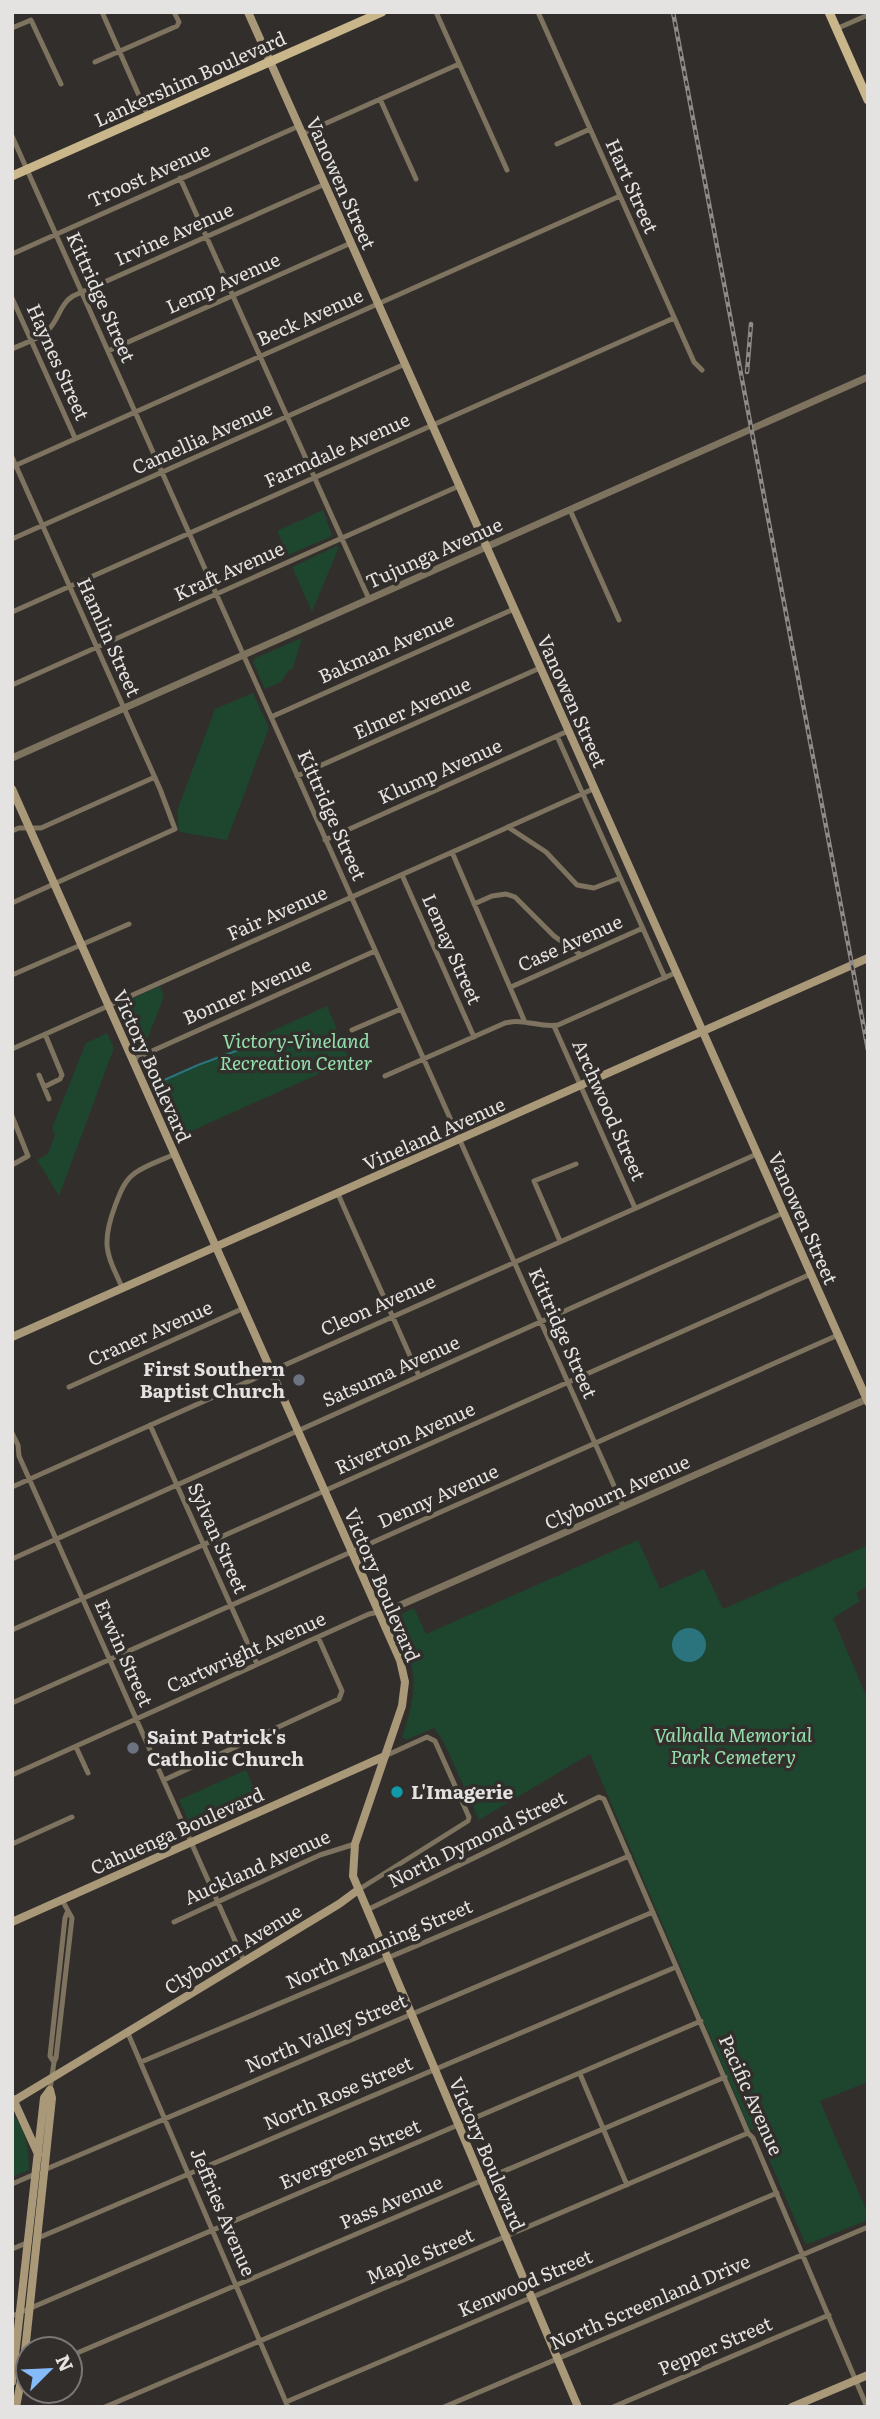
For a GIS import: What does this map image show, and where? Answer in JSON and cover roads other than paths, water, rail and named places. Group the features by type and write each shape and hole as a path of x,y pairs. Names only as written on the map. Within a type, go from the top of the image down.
{"main road":[{"name":"Vanowen Street","path":"248,12 867,1401"},
{"name":"Lankershim Boulevard","path":"12,176 382,12"},
{"path":"829,12 865,88 868,100"},
{"name":"Victory Boulevard","path":"12,789 400,1660 405,1682 402,1706 355,1844 352,1865 358,1891 578,2407"},
{"name":"Vineland Avenue","path":"12,1337 868,958"},
{"name":"Cahuenga Boulevard","path":"12,1922 385,1756"},
{"path":"365,1765 378,1777"},
{"name":"Clybourn Avenue","path":"13,2100 358,1891"},
{"path":"40,2172 38,2155 44,2098 50,2090"},
{"path":"27,2335 40,2172 52,2098 50,2090"},
{"path":"13,2100 38,2155"},
{"path":"19,2335 17,2314 33,2240"},
{"path":"792,2407 868,2375"}],"street":[{"path":"102,12 148,117"},
{"path":"95,62 177,26 179,22 174,12"},
{"path":"436,12 507,170"},
{"name":"Hart Street","path":"538,12 694,362 702,369"},
{"path":"836,29 868,15"},
{"path":"12,29 31,20 61,84"},
{"name":"Troost Avenue","path":"12,254 180,178 380,99 460,64"},
{"path":"380,99 416,179"},
{"path":"556,144 590,129"},
{"name":"Kittridge Street","path":"12,136 623,1506"},
{"path":"180,178 369,599"},
{"name":"Irvine Avenue","path":"12,349 50,329 64,304 82,293 325,184"},
{"name":"Beck Avenue","path":"14,466 620,196"},
{"name":"Lemp Avenue","path":"108,351 351,243"},
{"name":"Haynes Street","path":"12,298 75,438"},
{"name":"Farmdale Avenue","path":"12,612 674,318"},
{"name":"Camellia Avenue","path":"12,539 405,364"},
{"name":"Tujunga Avenue","path":"12,758 868,377"},
{"name":"Hamlin Street","path":"12,457 155,777 175,829 55,885"},
{"name":"Kraft Avenue","path":"12,685 459,486"},
{"path":"570,510 619,620"},
{"name":"Bakman Avenue","path":"271,717 514,609"},
{"name":"Elmer Avenue","path":"297,776 540,668"},
{"name":"Klump Avenue","path":"325,840 568,732"},
{"name":"Vanowen Street","path":"557,736 665,978"},
{"path":"12,831 19,828 41,828 155,777"},
{"name":"Fair Avenue","path":"12,1049 593,789"},
{"path":"508,827 546,852 577,885 594,888 620,878"},
{"path":"452,852 524,1020"},
{"name":"Lemay Street","path":"401,875 474,1037"},
{"path":"12,903 55,885"},
{"path":"474,904 492,896 506,894 515,897 554,936 581,955"},
{"path":"12,975 129,924"},
{"name":"Case Avenue","path":"511,986 643,928"},
{"name":"Bonner Avenue","path":"132,1060 375,951"},
{"path":"385,1076 505,1023 524,1020 554,1026 675,973"},
{"path":"352,1030 401,1009"},
{"name":"Archwood Street","path":"554,1026 635,1208"},
{"path":"44,1087 61,1079 62,1075 45,1034"},
{"path":"39,1075 50,1099"},
{"path":"12,1116 28,1156 12,1165"},
{"path":"122,1289 107,1253 106,1242 107,1230 122,1189 133,1174 174,1154"},
{"name":"Cleon Avenue","path":"12,1487 757,1154"},
{"path":"560,1241 534,1181 576,1164"},
{"path":"338,1194 419,1376"},
{"name":"Satsuma Avenue","path":"12,1559 783,1213"},
{"name":"Riverton Avenue","path":"12,1630 811,1274"},
{"name":"Craner Avenue","path":"69,1387 244,1308"},
{"name":"Denny Avenue","path":"12,1703 838,1335"},
{"name":"Clybourn Avenue","path":"379,1612 387,1611 867,1401"},
{"name":"Sylvan Street","path":"150,1425 257,1664"},
{"name":"Erwin Street","path":"12,1433 18,1445 19,1456 244,1961"},
{"name":"Cartwright Avenue","path":"14,1774 369,1614 379,1612"},
{"path":"164,1780 339,1699 342,1691 318,1637"},
{"name":"Cahuenga Boulevard","path":"385,1756 427,1737 432,1738 469,1817 468,1821"},
{"path":"76,1747 88,1773"},
{"path":"12,1767 14,1774"},
{"name":"Pacific Avenue","path":"602,1797 748,2133 753,2137 867,2407"},
{"name":"North Dymond Street","path":"367,1910 602,1797"},
{"path":"12,1844 72,1817"},
{"name":"Clybourn Avenue","path":"358,1891 468,1821"},
{"name":"Auckland Avenue","path":"174,1922 320,1855 355,1844"},
{"name":"North Manning Street","path":"141,2062 629,1856"},
{"path":"50,2090 54,2062 50,2056 65,1918 68,1913 62,1900"},
{"name":"North Valley Street","path":"12,2184 653,1912"},
{"name":"North Rose Street","path":"12,2249 676,1967"},
{"name":"Evergreen Street","path":"17,2314 701,2021"},
{"name":"Jeffries Avenue","path":"127,2031 287,2404"},
{"path":"580,2074 627,2185"},
{"name":"Pass Avenue","path":"84,2350 725,2077"},
{"name":"Maple Street","path":"105,2407 748,2133"},
{"name":"Kenwood Street","path":"287,2404 777,2193"},
{"name":"North Screenland Drive","path":"444,2407 868,2227"},
{"name":"Pepper Street","path":"613,2407 828,2315"}],"water":[{"path":"689,1628 701,1633 706,1645 701,1657 689,1662 677,1657 672,1645 677,1633"}],"waterway":[{"path":"153,1085 255,1044"}],"railway":[{"path":"673,12 868,1050"},
{"path":"747,372 751,324"}],"place":[{"name":"First Southern Baptist Church","path":"299,1380"},
{"name":"Saint Patrick's Catholic Church","path":"133,1748"},
{"name":"L'Imagerie","path":"397,1792"}],"park label":[{"name":"Victory-Vineland Recreation Center","path":"296,1052"},
{"name":"Valhalla Memorial Park Cemetery","path":"733,1746"}]}
